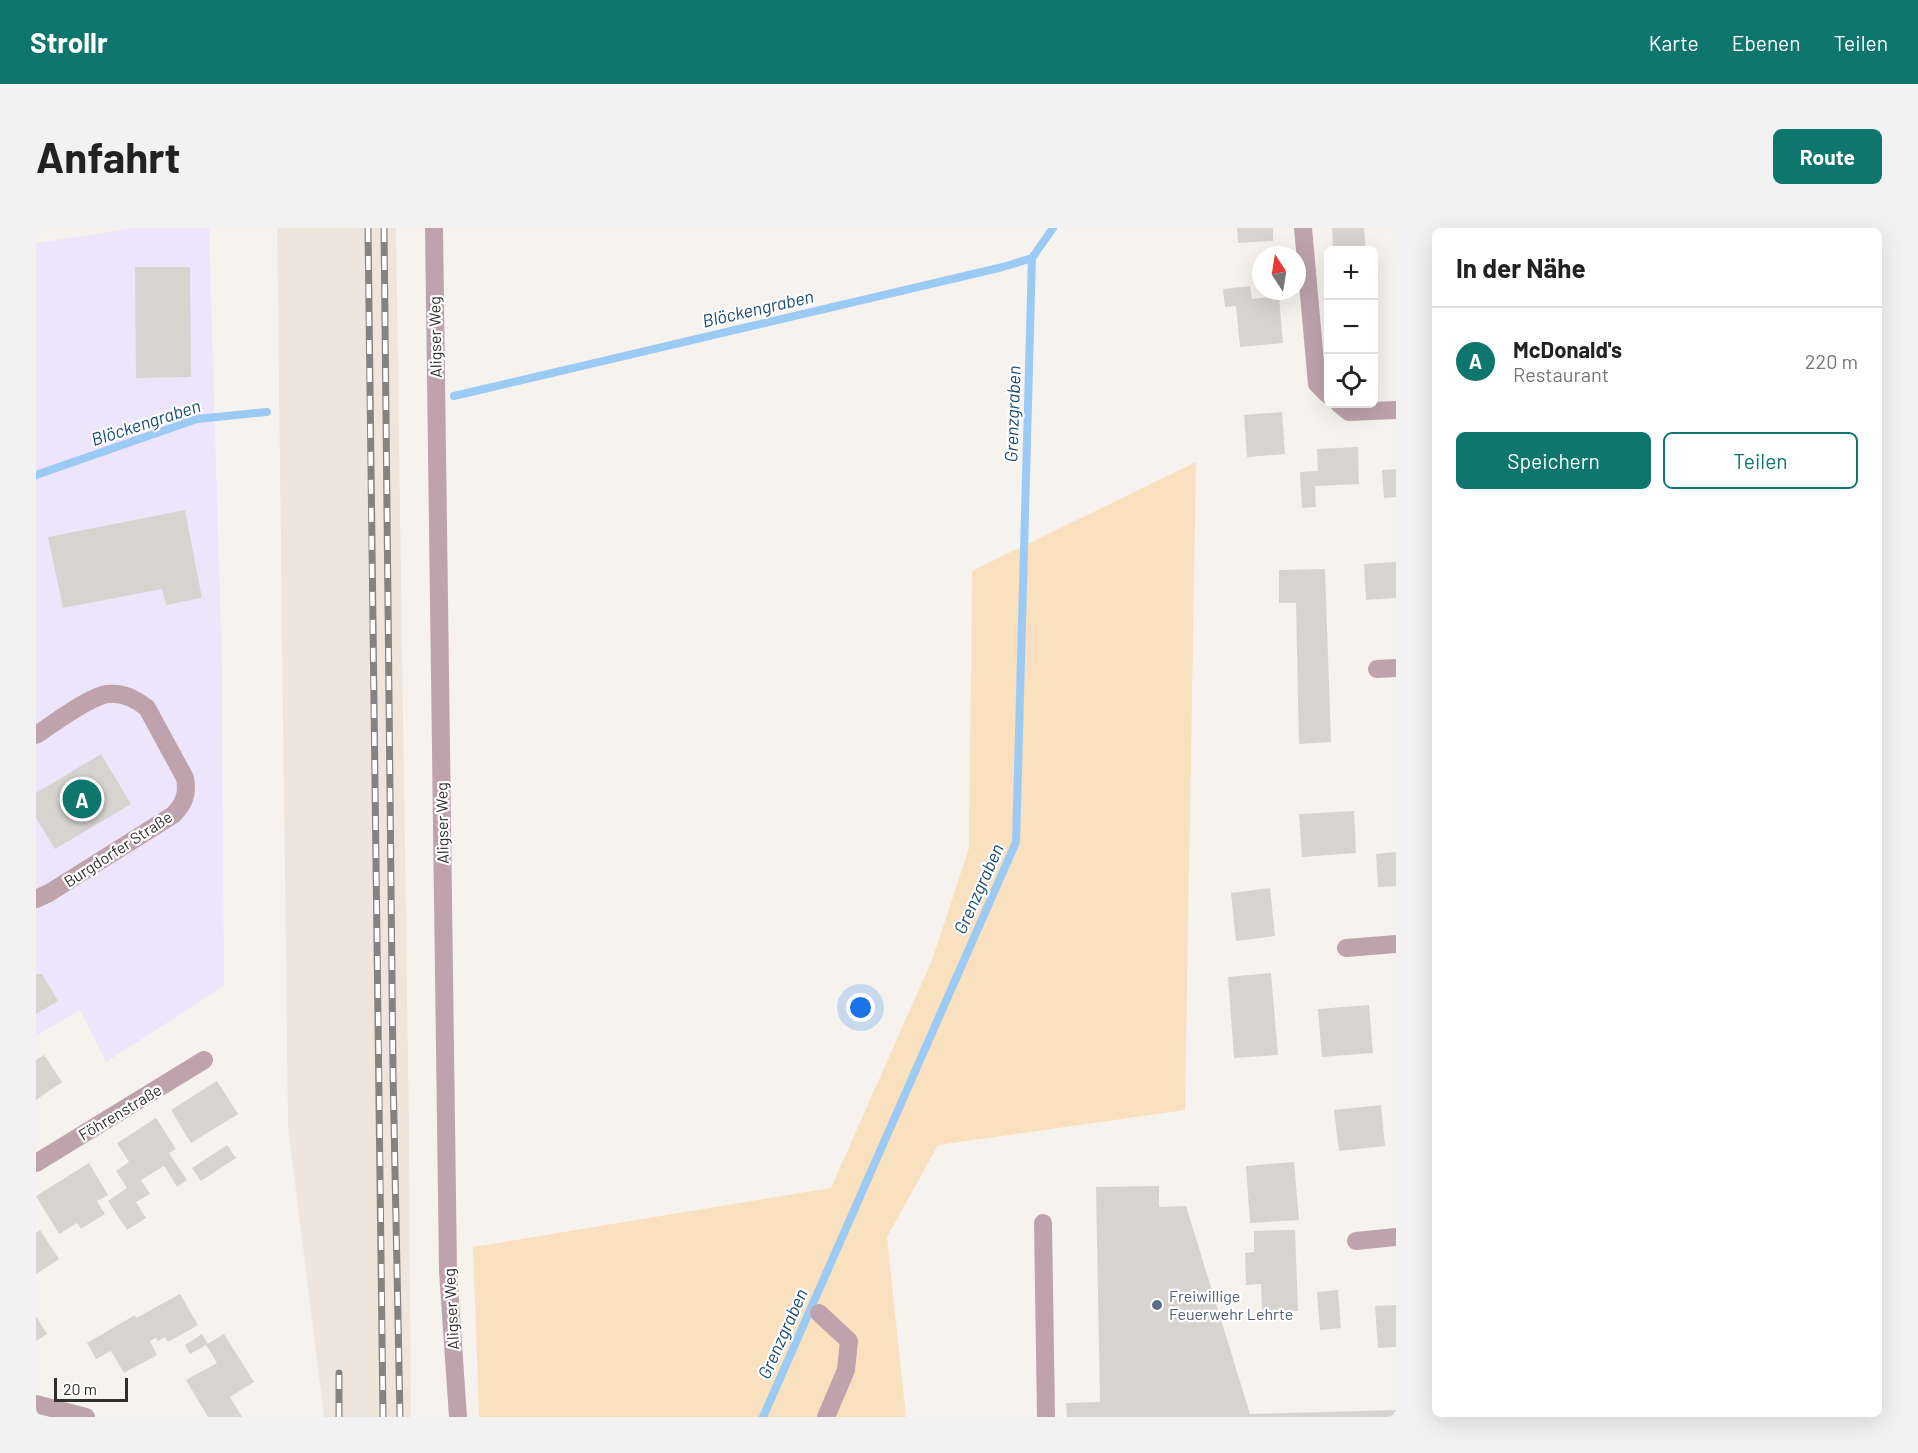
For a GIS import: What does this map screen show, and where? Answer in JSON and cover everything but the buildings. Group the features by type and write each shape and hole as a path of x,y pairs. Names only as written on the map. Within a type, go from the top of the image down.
{"street":[{"name":"Aligser Weg","path":"434,228 448,1271 458,1417"},
{"path":"1303,228 1317,384 1324,390"},
{"path":"1344,408 1349,412 1396,410"},
{"path":"1377,669 1396,668"},
{"name":"Burgdorfer Straße","path":"36,735 93,699 107,694 123,695 137,700 147,708 185,778 186,788 181,807 173,815 50,893 36,899"},
{"path":"1346,948 1396,944"},
{"name":"Föhrenstraße","path":"36,1163 204,1060"},
{"path":"1043,1223 1046,1417"},
{"path":"1356,1241 1396,1238"},
{"path":"819,1313 849,1341 846,1370 826,1417"},
{"path":"36,1404 86,1417"}],"shaded area":[{"path":"133,228 209,228 222,665 224,986 106,1062 80,1010 36,1036 36,243"},
{"path":"277,228 396,228 411,1417 324,1417 288,1126"},
{"path":"1196,462 1185,1110 938,1145 887,1237 906,1417 479,1417 473,1247 831,1188 932,960 969,848 972,571"}],"waterway":[{"name":"Blöckengraben","path":"454,396 1003,267 1032,258 1053,228"},
{"name":"Grenzgraben","path":"763,1417 1016,842 1032,258"},
{"name":"Blöckengraben","path":"36,475 197,419 267,412"}],"railway":[{"path":"368,228 383,1417"},
{"path":"384,228 393,1073 400,1417"},
{"path":"339,1373 339,1417"}],"place":[{"name":"McDonald's","path":"82,799"},
{"name":"Freiwillige Feuerwehr Lehrte","path":"1157,1305"}]}
